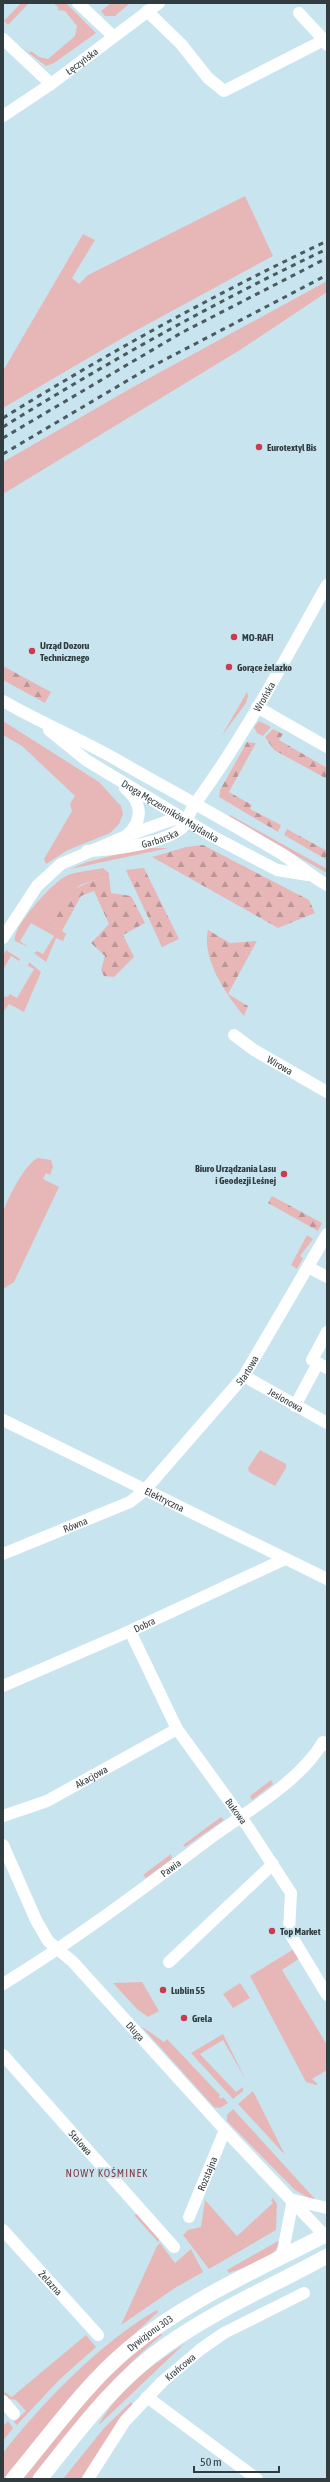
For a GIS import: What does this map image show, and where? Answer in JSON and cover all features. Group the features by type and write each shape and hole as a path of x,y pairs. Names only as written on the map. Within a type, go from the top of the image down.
{"main road":[{"name":"Dywizjonu 303","path":"13,2479 96,2380 127,2350 150,2331 187,2308 282,2256 326,2236"},
{"name":"Dywizjonu 303","path":"40,2479 118,2386 164,2346 206,2319 327,2256"}],"street":[{"path":"78,3 113,36"},
{"name":"Łęczyńska","path":"3,116 51,84 158,3"},
{"path":"148,11 181,44 208,78 224,91 325,42 299,13"},
{"path":"3,39 51,84"},
{"name":"Wrońska","path":"185,819 257,707 327,585"},
{"name":"Droga Męczenników Majdanka","path":"3,701 42,724 94,747 284,855 309,875 327,885"},
{"path":"257,707 327,747"},
{"name":"Droga Męczenników Majdanka","path":"42,724 61,742 101,769 185,819 277,870 309,875"},
{"name":"Garbarska","path":"101,769 137,799 138,819 134,829 126,836"},
{"name":"Garbarska","path":"3,938 37,886 60,864 87,852 126,836 174,819 185,819 182,828 170,836 117,849 87,852"},
{"name":"Wirowa","path":"234,1035 254,1050 327,1092"},
{"name":"Startowa","path":"145,1490 244,1376 327,1234"},
{"path":"308,1267 327,1277"},
{"path":"296,1406 323,1366 312,1360 327,1332"},
{"name":"Jesionowa","path":"244,1376 327,1423"},
{"name":"Elektryczna","path":"3,1420 327,1580"},
{"name":"Równa","path":"3,1554 130,1502 145,1490"},
{"name":"Dobra","path":"3,1686 130,1631 284,1559"},
{"name":"Bukowa","path":"130,1631 177,1729 241,1816 291,1893 289,1932 327,1995"},
{"name":"Akacjowa","path":"3,1816 47,1801 177,1729"},
{"name":"Pawia","path":"3,1984 60,1949 241,1816 307,1766 326,1741"},
{"name":"Długa","path":"3,1845 36,1920 48,1941 60,1949 225,2130 326,2236"},
{"path":"169,1962 272,1864"},
{"name":"Stalowa","path":"3,2055 174,2248"},
{"name":"Rozstajna","path":"190,2217 225,2130"},
{"path":"282,2256 293,2200 327,2208"},
{"name":"Żelazna","path":"3,2230 98,2335"},
{"name":"Krańcowa","path":"88,2479 125,2421 147,2397 201,2349 224,2333 304,2293"},
{"path":"147,2397 257,2479"},
{"path":"3,2401 14,2414"}],"green space":[{"path":"21,3 29,3 8,25 4,21"},
{"path":"53,3 66,3 96,33 54,63 46,66 17,44 30,53 31,51 39,57 48,59 75,36 77,26 65,11 57,10 59,8"},
{"path":"111,3 130,3 115,16 105,16 101,11"},
{"path":"245,196 273,256 126,336 3,408 3,371 83,234 95,240 72,278 79,284 88,275"},
{"path":"327,281 327,292 240,350 3,494 3,462 133,387"},
{"path":"3,666 51,692 45,703 3,680"},
{"path":"247,692 248,696 246,703 221,737"},
{"path":"3,721 99,782 121,806 123,814 119,824 110,833 68,850 46,864 44,859 72,811 70,804 75,796 22,746 3,735"},
{"path":"259,721 271,727 263,736 257,733 254,727"},
{"path":"273,729 283,734 279,740 327,768 327,779 274,750 265,737"},
{"path":"247,742 256,743 229,792 252,805 250,809 281,825 278,832 219,797 220,790"},
{"path":"230,815 327,869 327,873 228,817"},
{"path":"287,829 327,851 327,860 284,835"},
{"path":"203,845 309,900 315,913 278,928 152,857 186,847"},
{"path":"142,848 169,848 70,869 87,862"},
{"path":"103,868 109,873 109,876 80,885 47,918 66,934 63,941 56,938 46,962 34,953 37,951 43,954 54,936 31,923 20,941 28,947 15,941 19,926 26,916 43,896 60,880 75,873"},
{"path":"144,868 179,939 162,947 126,870"},
{"path":"109,876 111,893 131,896 145,923 123,935 134,957 114,977 104,976 101,970 105,956 91,943 109,924 94,891 81,896 62,931 47,918 60,901 73,890"},
{"path":"208,930 230,943 257,941 228,994 248,1006 244,1016 230,998 217,976 208,952"},
{"path":"6,950 20,959 19,961 11,956 3,970 3,956"},
{"path":"29,962 41,972 24,1012 9,1004 4,1011 3,1000 5,996 8,997 10,994 17,998 34,969 28,966"},
{"path":"38,1158 51,1160 53,1167 50,1175 46,1173 43,1179 59,1187 14,1282 3,1289 3,1214 12,1192 22,1174 33,1161"},
{"path":"272,1196 322,1223 318,1231 268,1203"},
{"path":"307,1235 313,1239 300,1256 303,1258 297,1269 291,1265"},
{"path":"260,1450 286,1464 286,1468 275,1486 249,1472 248,1468"},
{"path":"271,1780 273,1784 252,1800 250,1796"},
{"path":"221,1817 224,1820 185,1847 183,1845"},
{"path":"171,1854 172,1859 146,1878 143,1875"},
{"path":"294,1949 300,1958 282,1970 327,2045 327,2070 312,2079 318,2084 316,2085 306,2082 250,1976"},
{"path":"142,1982 159,2011 148,2017 137,2009 113,1983"},
{"path":"240,1983 250,1998 233,2008 223,1994"},
{"path":"141,2026 164,2042 167,2039 220,2095 219,2097 221,2099 223,2097 228,2103 220,2108 214,2107"},
{"path":"223,2034 246,2080 223,2040 200,2054 236,2092 243,2087 243,2091 233,2099 191,2053"},
{"path":"253,2091 285,2155 238,2104"},
{"path":"233,2109 315,2199 314,2201 295,2190 227,2121 227,2115"},
{"path":"273,2198 277,2204 276,2230 209,2269 183,2235 188,2230 201,2227 205,2200 237,2236 273,2203 271,2200"},
{"path":"137,2214 159,2238 158,2242 134,2215"},
{"path":"280,2240 278,2247 273,2253 259,2262 229,2273 227,2270"},
{"path":"160,2243 175,2263 191,2249 203,2272 175,2288 121,2325 157,2246"},
{"path":"157,2310 158,2312 121,2346 3,2479 3,2453 35,2415 94,2356 115,2338"},
{"path":"160,2332 162,2335 143,2351 110,2385 32,2479 21,2479 97,2388 118,2367"},
{"path":"86,2335 96,2347 59,2380 17,2425 14,2422 26,2411 16,2400 9,2399 4,2394 5,2392 11,2397 13,2396"},
{"path":"184,2344 99,2424 107,2411 126,2389 148,2369"},
{"path":"131,2402 133,2405 82,2479 63,2479 104,2428"},
{"path":"8,2421 13,2428 3,2441 3,2426"}],"railway":[{"path":"3,418 82,370 162,325 285,261 327,241"},
{"path":"3,427 82,379 203,311 327,249"},
{"path":"3,438 181,333 327,258"},
{"path":"3,454 147,369 327,275"}],"place":[{"name":"Eurotextyl Bis","path":"259,447"},
{"name":"MO-RAFI","path":"234,637"},
{"name":"Urząd Dozoru Technicznego","path":"32,651"},
{"name":"Gorące żelazko","path":"229,667"},
{"name":"Biuro Urządzania Lasu i Geodezji Leśnej","path":"284,1174"},
{"name":"Top Market","path":"272,1931"},
{"name":"Lublin 55","path":"163,1990"},
{"name":"Grela","path":"184,2018"}],"district":[{"name":"NOWY KOŚMINEK","path":"107,2173"}]}
